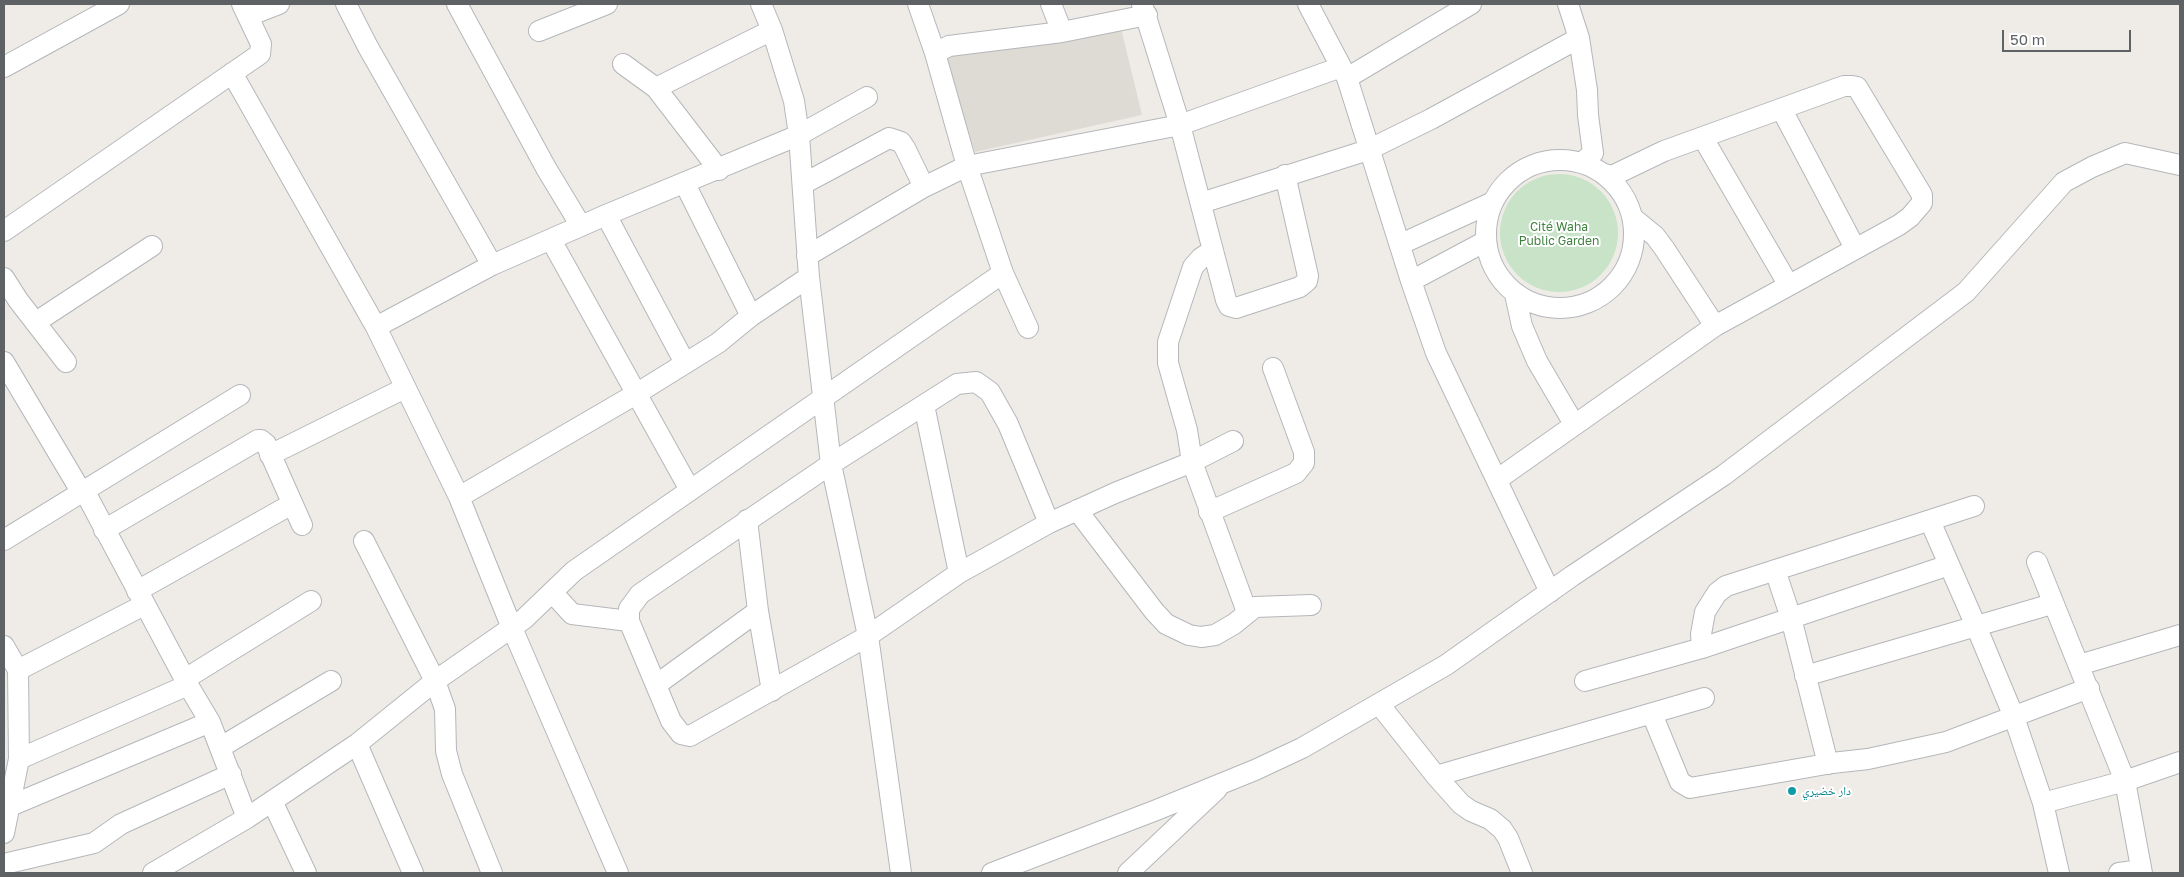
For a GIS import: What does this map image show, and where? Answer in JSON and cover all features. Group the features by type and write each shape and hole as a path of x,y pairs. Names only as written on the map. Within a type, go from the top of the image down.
{"street":[{"path":"4,67 119,4"},
{"path":"4,231 260,54 262,48 245,10 279,4"},
{"path":"346,4 373,56 492,265"},
{"path":"457,4 546,168 580,226"},
{"path":"539,31 607,4"},
{"path":"761,4 772,30 794,101 799,134 809,277 830,464 868,636 901,873"},
{"path":"918,4 935,53 967,166 1003,273 1028,328"},
{"path":"1051,4 1062,32"},
{"path":"1308,4 1344,72 1436,353 1470,427 1498,479 1550,592"},
{"path":"807,256 924,187 967,166 1180,125 1344,72 1471,4"},
{"path":"1568,4 1579,38 1587,90 1593,153 1582,162"},
{"path":"935,53 949,46 1062,32 1145,9 1180,125 1229,306 1236,308 1304,285 1308,276 1285,175"},
{"path":"656,88 772,30"},
{"path":"1201,203 1368,150 1438,115 1579,38"},
{"path":"623,64 656,88 718,170"},
{"path":"232,73 376,327 459,497 512,628 618,873"},
{"path":"1498,479 1715,326 1910,218 1922,204 1922,196 1857,87 1844,86 1657,154 1612,176 1604,174"},
{"path":"376,327 492,265 799,134 867,97"},
{"path":"1782,110 1855,248"},
{"path":"803,184 889,138 901,142 924,187"},
{"path":"1703,138 1788,284"},
{"path":"992,873 1154,811 1302,748 1446,665 1550,592 1724,475 1966,292 2064,182 2125,152 2180,165"},
{"path":"1561,159 1582,162 1604,174 1617,186 1627,201 1633,218 1634,244 1626,268 1610,289 1589,303 1564,309 1538,306 1515,294 1500,279 1490,261 1486,241 1486,221 1492,202 1504,184 1520,171 1540,162 1561,159"},
{"path":"685,184 752,316"},
{"path":"1400,244 1492,202"},
{"path":"606,215 686,363"},
{"path":"1633,218 1655,236 1715,326"},
{"path":"551,240 690,490"},
{"path":"1411,281 1486,241"},
{"path":"36,322 152,246"},
{"path":"1213,250 1201,258 1193,267 1171,333 1167,353 1187,430 1192,462 1246,612"},
{"path":"153,873 247,818 356,744 435,681 512,628 574,571 1003,273"},
{"path":"459,497 636,394 718,343 752,316 809,277"},
{"path":"4,278 11,304 36,322 66,362"},
{"path":"1515,294 1522,326 1536,361 1574,424"},
{"path":"4,362 84,492 186,682 210,722 247,818"},
{"path":"1209,512 1296,473 1304,463 1304,452 1274,368"},
{"path":"1049,523 1008,424 990,392 976,382 957,384 830,464 640,594 629,609 629,621 671,721 677,730 685,736 694,734 868,636 959,573 1049,523 1192,462 1233,441"},
{"path":"270,455 405,388"},
{"path":"4,539 84,492 240,395"},
{"path":"924,405 959,573"},
{"path":"104,530 258,440 264,442 302,525"},
{"path":"18,670 141,598 292,504"},
{"path":"1702,648 1701,634 1705,612 1717,593 1726,586 1974,506"},
{"path":"1077,510 1118,566 1166,624 1189,634 1201,637 1214,635 1234,624 1246,612 1255,607 1311,605"},
{"path":"747,520 758,611 772,690"},
{"path":"1930,521 2014,718 2043,802 2059,873"},
{"path":"364,541 435,681 445,709 446,751 452,774 492,873"},
{"path":"2037,562 2052,604 2089,688 2125,781 2141,872 2119,873"},
{"path":"1586,681 1702,648 1949,565"},
{"path":"1775,570 1790,618 1828,764"},
{"path":"552,592 572,614 629,621"},
{"path":"19,759 186,682 312,601"},
{"path":"1805,676 2052,604"},
{"path":"656,685 758,611"},
{"path":"2079,665 2180,635"},
{"path":"4,646 18,670 19,759 4,833"},
{"path":"221,747 330,681"},
{"path":"1652,714 1680,782 1690,788 1868,759 1946,742 2014,718 2089,688"},
{"path":"1436,776 1704,698"},
{"path":"1379,704 1436,776 1464,807 1498,824 1508,838 1522,873"},
{"path":"10,806 210,722"},
{"path":"356,744 413,873"},
{"path":"2043,802 2125,781 2180,762"},
{"path":"4,864 94,843 121,824 230,774"},
{"path":"1128,873 1226,781"},
{"path":"272,801 306,873"},
{"path":"1154,811 1169,835"}],"shaded area":[{"path":"1120,24 1142,115 975,152 945,61 954,52"}],"green space":[{"name":"Cité Waha Public Garden","path":"1559,174 1582,178 1601,191 1614,210 1618,233 1614,256 1601,275 1582,288 1559,292 1536,288 1517,275 1504,256 1500,233 1504,210 1517,191 1536,178"}],"place":[{"name":"دار خضيري","path":"1792,791"}]}
